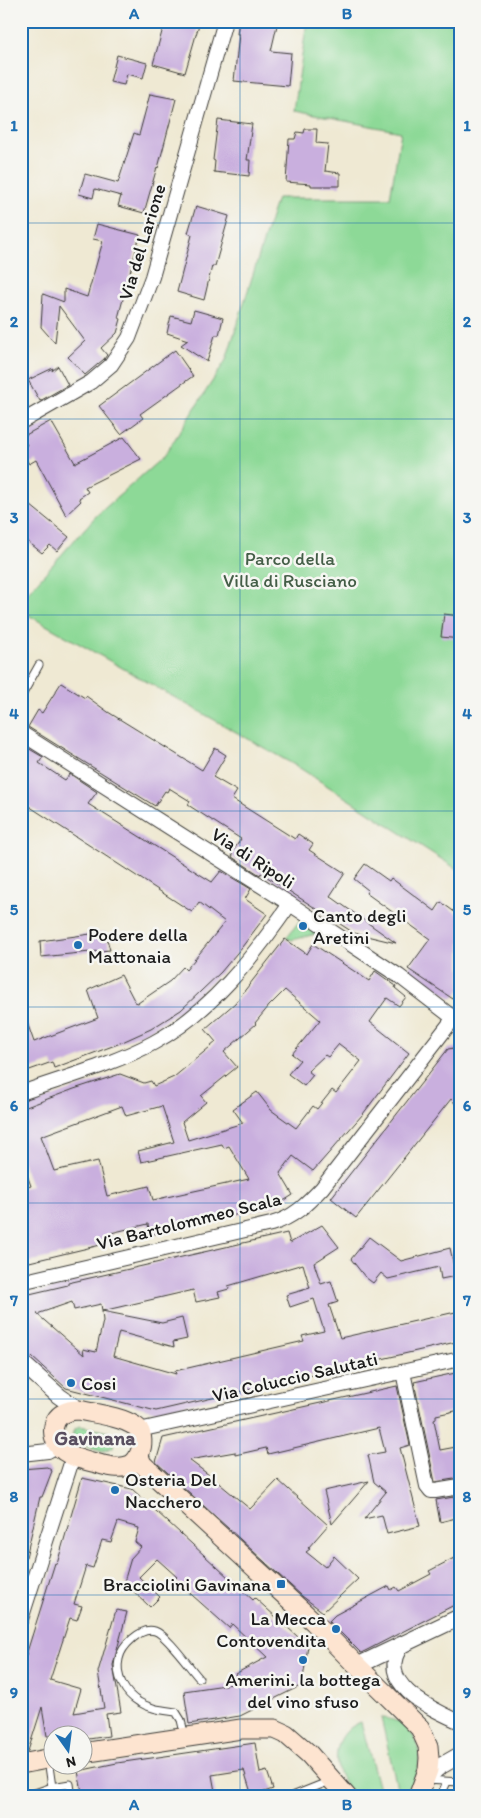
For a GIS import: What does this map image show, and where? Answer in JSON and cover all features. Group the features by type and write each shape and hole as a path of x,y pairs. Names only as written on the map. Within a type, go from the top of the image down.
{"main road":[{"path":"79,1410 119,1420 139,1430 142,1441 139,1456 132,1465 120,1467 108,1466 73,1457 58,1445 54,1434 56,1420 65,1412 79,1410"},
{"path":"139,1456 142,1464 314,1622 420,1728 428,1746 429,1764 419,1789"},
{"path":"92,1751 241,1728 275,1729 283,1732 309,1754 347,1797"},
{"path":"21,1764 42,1760"}],"street":[{"name":"Via del Larione","path":"21,422 91,382 111,365 129,338 152,277 225,21"},
{"name":"Via di Ripoli","path":"21,732 290,904 399,976 457,1020"},
{"path":"21,1093 140,1049 178,1028 218,994 250,959 290,904"},
{"name":"Via Bartolommeo Scala","path":"21,1282 276,1222 299,1211 322,1188 457,1020"},
{"name":"Via Coluccio Salutati","path":"139,1430 460,1359"},
{"path":"21,1362 59,1396 79,1410"},
{"path":"403,1372 427,1486 431,1491 460,1487"},
{"path":"21,1454 48,1451 58,1445"},
{"path":"21,1619 24,1603 73,1457"},
{"path":"356,1666 460,1617"},
{"path":"403,1644 397,1650 395,1661 395,1672 400,1684 425,1704 460,1722"},
{"path":"419,1789 459,1753"}],"lane":[{"path":"21,697 39,665"},
{"path":"186,1737 181,1720 176,1712 140,1703 130,1694 120,1679 118,1660 122,1651 138,1634 143,1631 154,1630 163,1635 199,1678"},
{"path":"51,1776 52,1787"},
{"path":"290,1797 333,1780"},
{"path":"419,1789 447,1782 460,1782"},
{"path":"440,1797 447,1782"},
{"path":"26,1796 52,1787 70,1784 72,1797"}],"green space":[{"name":"Parco della Villa di Rusciano","path":"307,21 460,21 460,871 298,767 21,611 21,600 96,516 164,456 226,360 277,198 390,198 401,132 294,111"},
{"name":"Canto degli Aretini","path":"301,919 320,933 292,940 286,938"},
{"path":"80,1426 109,1432 114,1439 113,1447 103,1451 76,1443 73,1438 73,1431"},
{"path":"381,1718 395,1721 406,1727 414,1737 418,1749 419,1761 416,1774 409,1786 399,1796"},
{"path":"361,1722 381,1797 354,1795 346,1786 338,1768 337,1750 340,1741 345,1733"}],"building":[{"path":"165,21 200,21 185,73 153,64"},
{"path":"239,21 278,21 271,51 291,53 288,86 234,81"},
{"path":"117,55 147,63 143,78 127,74 124,85 110,82"},
{"path":"150,94 176,99 144,213 118,206 121,196 95,189 93,198 79,194 85,174 118,183 134,133 139,135"},
{"path":"218,120 252,124 247,160 250,160 249,176 214,172 215,161 213,160"},
{"path":"305,129 317,129 316,143 328,144 325,171 340,173 340,186 311,186 311,184 286,182 289,139 295,139 297,132 304,133"},
{"path":"196,206 229,216 215,266 212,266 204,300 177,292 192,235 188,233"},
{"path":"97,224 140,235 118,318 121,319 117,333 101,348 107,355 104,359 85,375 68,357 85,341 59,306 55,343 41,327 43,294 64,302 64,289 87,297 103,241 93,239"},
{"path":"194,310 223,318 219,335 215,335 207,362 181,345 188,340 167,333 171,316 191,321"},
{"path":"175,350 193,376 140,414 143,418 121,434 99,406"},
{"path":"58,366 68,385 40,401 28,380 53,368 52,371"},
{"path":"51,421 75,463 124,437 141,459 85,487 88,492 79,498 81,501 66,515 36,460 29,464 21,450 21,448 27,445 22,437"},
{"path":"30,505 69,537 57,551 50,545 42,553 21,536 21,515"},
{"path":"444,614 460,616 460,639 441,637"},
{"path":"61,683 85,698 86,696 108,712 202,770 215,748 226,755 213,777 237,791 232,799 295,839 298,834 313,844 309,850 345,873 330,896 396,943 354,933 261,873 260,875 232,857 233,855 231,854 241,839 188,805 190,801 169,788 155,806 28,727 38,710 42,713"},
{"path":"21,744 43,757 39,763 65,780 70,774 97,792 88,804 212,882 221,871 251,889 245,899 267,914 221,972 181,1010 151,1029 118,1044 54,1068 52,1062 21,1073 21,1011 23,1011 34,1042 98,1018 88,990 121,975 135,1002 138,1003 170,981 183,967 186,970 225,922 199,902 192,912 21,801"},
{"path":"365,864 389,881 391,878 435,911 441,902 460,916 460,989 453,999 408,969 430,939 366,893 368,890 354,879"},
{"name":"Podere della Mattonaia","path":"105,932 110,950 41,957 40,941"},
{"path":"285,939 307,954 313,944 369,981 375,971 396,986 395,988 406,997 399,1006 387,998 370,1022 409,1053 363,1114 313,1171 293,1156 280,1173 293,1195 277,1205 150,1235 148,1224 111,1233 113,1242 21,1264 21,1189 31,1186 21,1158 21,1109 120,1074 144,1083 151,1081 154,1086 174,1077 216,1042 205,1029 235,1003","holes":["285,990 320,1020 292,1054 300,1060 288,1074 304,1086 313,1075 308,1071 325,1055 328,1057 339,1044 361,1061 336,1093 332,1090 317,1109 313,1106 296,1128 271,1110 257,1092 233,1109 243,1123 188,1140 182,1122 206,1102 201,1096 237,1067 224,1052 256,1024 269,1006","122,1106 126,1116 162,1106 174,1142 138,1151 141,1162 222,1144 224,1148 229,1146 249,1179 153,1200 149,1186 107,1196 98,1161 54,1171 41,1136"]},
{"path":"460,1047 460,1109 451,1099 356,1218 331,1198 448,1049"},
{"path":"322,1225 339,1247 314,1263 321,1284 331,1281 338,1302 329,1305 340,1338 460,1311 460,1341 156,1411 66,1388 21,1347 21,1296 68,1285 68,1283 287,1233 290,1243","holes":["303,1264 310,1288 286,1295 290,1307 314,1299 324,1331 302,1336 304,1341 175,1371 176,1374 113,1356 119,1332 174,1347 173,1342 187,1339 182,1318 162,1323 102,1311 193,1290 196,1302 220,1297 218,1292 229,1289 228,1286","72,1302 74,1310 101,1304 103,1321 96,1352 83,1349 84,1355 37,1314"]},
{"path":"369,1237 401,1261 450,1248 456,1276 441,1279 439,1267 388,1279 381,1273 373,1283 365,1277 351,1259"},
{"path":"460,1372 460,1410 436,1415 434,1420 440,1450 456,1447 460,1464 460,1478 435,1482 414,1382"},
{"path":"397,1386 410,1445 400,1448 420,1526 387,1534 382,1515 364,1519 386,1492 374,1482 368,1455 385,1452 379,1428 268,1454 266,1448 235,1455 235,1452 189,1460 250,1509 278,1480 328,1525 306,1552 325,1567 334,1556 358,1579 323,1612 302,1596 156,1462 163,1438"},
{"path":"47,1467 52,1471 42,1497 40,1497 26,1557 21,1557 21,1469"},
{"path":"82,1478 132,1489 253,1600 255,1598 308,1646 302,1685 240,1716 189,1724 184,1691 239,1683 235,1674 267,1657 232,1624 229,1628 174,1579 177,1577 157,1559 139,1577 160,1597 150,1607 124,1582 131,1558 141,1547 135,1542 139,1528 118,1522 111,1542 102,1540 93,1568 86,1566 74,1604 82,1606 77,1620 70,1618 50,1680 81,1689 74,1713 104,1708 98,1672 116,1610 127,1612 113,1665 121,1712 106,1714 109,1736 92,1739 92,1726 45,1726 42,1707 28,1751 21,1752 21,1671 55,1563 57,1564"},
{"path":"369,1481 332,1524 324,1491"},
{"path":"460,1496 460,1517 440,1522 436,1500"},
{"path":"454,1558 460,1568 460,1602 369,1649 361,1653 329,1621 335,1615 389,1586 391,1590 396,1587 399,1591 431,1574 429,1571"},
{"path":"255,1743 260,1773 267,1771 273,1789 252,1796 244,1770 212,1775 216,1797 83,1797 79,1776 92,1776 92,1768"}],"place":[{"name":"Canto degli Aretini","path":"303,926"},
{"name":"Podere della Mattonaia","path":"78,945"},
{"name":"Cosi","path":"71,1383"},
{"name":"Osteria Del Nacchero","path":"115,1490"},
{"name":"Bracciolini Gavinana","path":"281,1584"},
{"name":"La Mecca Contovendita","path":"336,1629"},
{"name":"Amerini. la bottega del vino sfuso","path":"303,1660"}],"district":[{"name":"Gavinana","path":"95,1438"}]}
